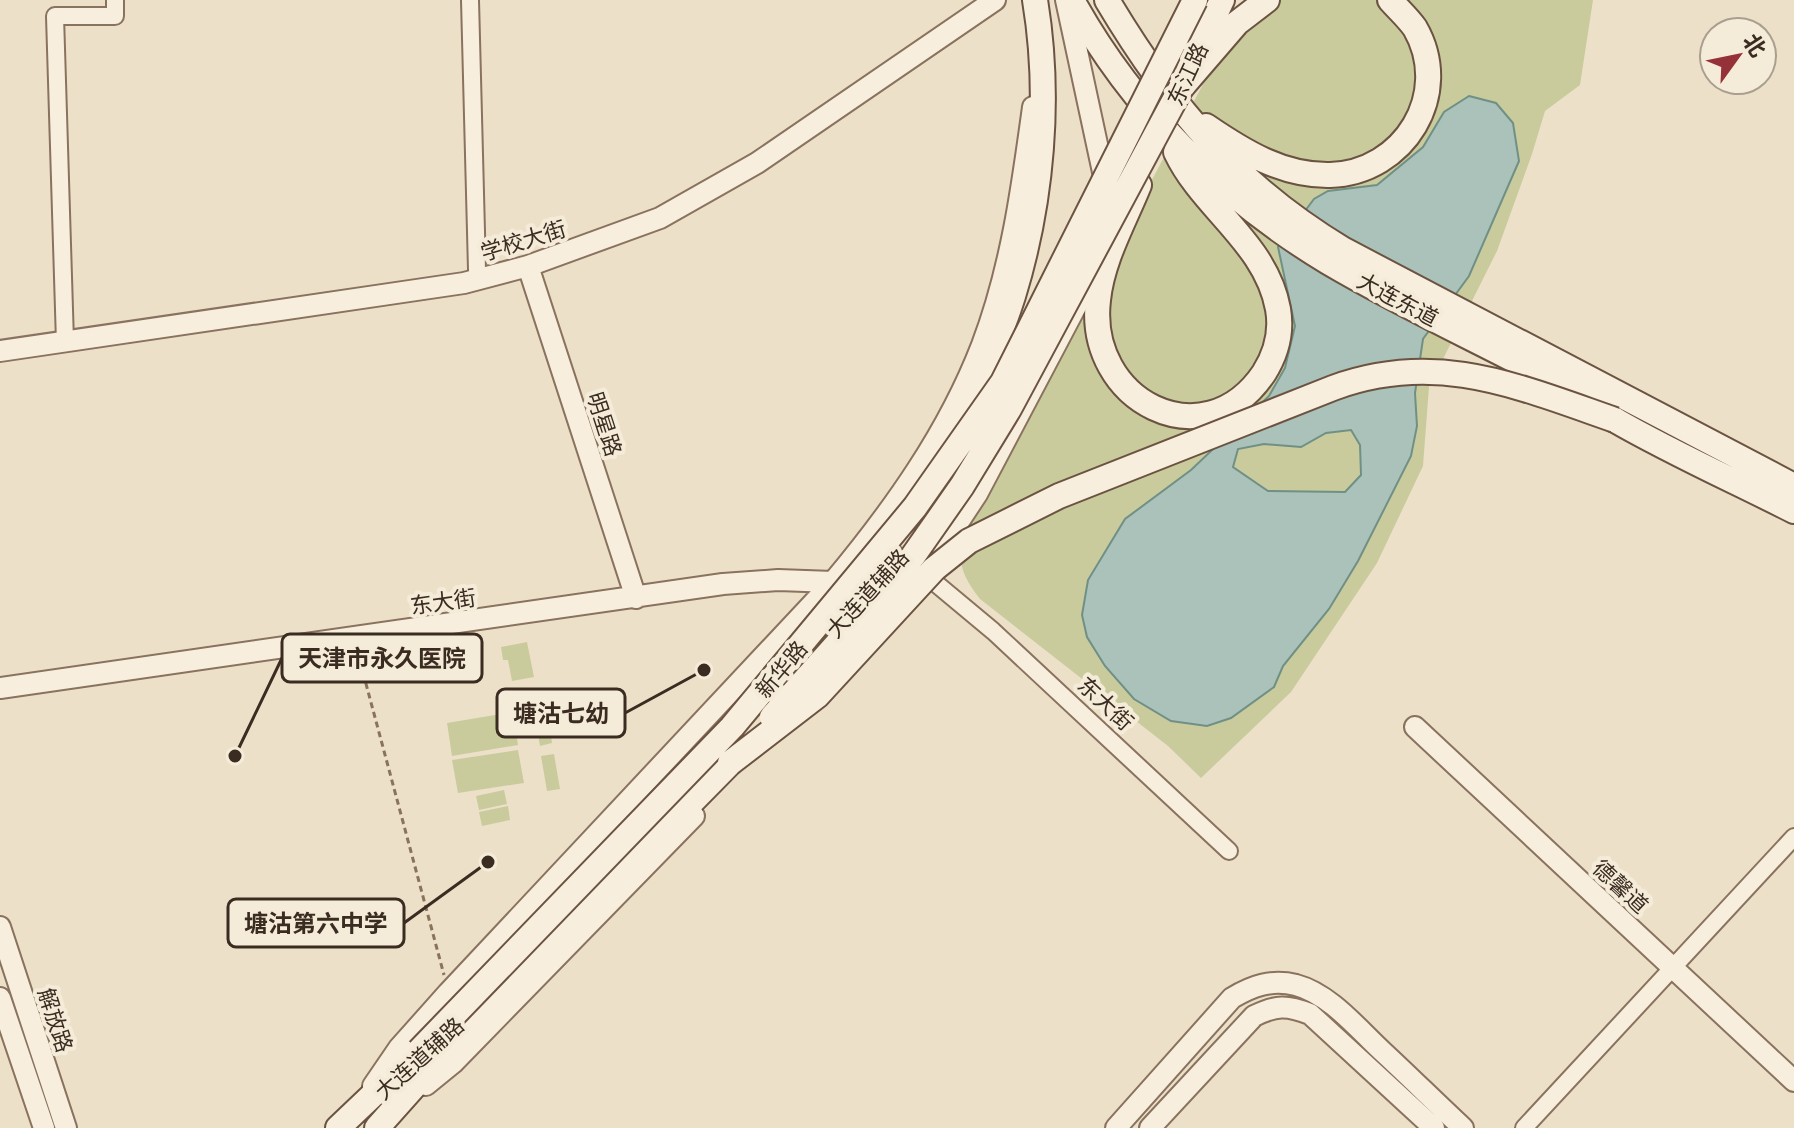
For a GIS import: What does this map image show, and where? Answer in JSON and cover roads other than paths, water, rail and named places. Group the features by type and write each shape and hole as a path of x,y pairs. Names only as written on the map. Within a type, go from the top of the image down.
{"main road":[{"path":"947,461 1003,325 1029,234 1038,177 1042,102 1035,0"},
{"name":"大连东道","path":"1072,0 1112,65 1148,139 1326,260 1572,391 1615,420 1794,511"},
{"name":"大连东道","path":"1107,0 1150,68 1182,100 1220,155 1276,205 1319,235 1422,292 1794,486"},
{"name":"东江路","path":"1148,139 1195,0"},
{"name":"东江路","path":"1148,139 1182,100 1222,0"},
{"path":"1267,0 1237,23 1182,100 1257,158 1297,172 1341,174 1373,165 1396,150 1411,134 1426,97 1426,62 1415,28 1390,0"},
{"path":"1148,139 1187,173 1246,242 1263,268 1274,295 1279,322 1276,347 1260,378 1228,406 1203,414 1185,416 1164,411 1132,395 1110,370 1100,341 1097,309 1100,285 1139,186 1148,139"},
{"name":"新华路","path":"377,1128 426,1058 732,727 873,561 1003,382 1148,139"},
{"name":"新华路","path":"338,1128 358,1106 426,1058 730,763 886,589 956,496 1009,409 1148,139"},
{"path":"730,763 817,696 934,569 969,541 1059,496 1333,388 1366,377 1395,372 1469,374 1522,387 1615,420"}],"street":[{"path":"65,342 55,16 115,16 115,0"},
{"path":"470,0 477,270 482,278"},
{"name":"学校大街","path":"0,351 351,301 482,278 528,266 660,218 743,171 995,0"},
{"name":"大连道辅路","path":"358,1106 399,1048 448,993 833,582 870,538 925,460 957,402 982,345 1012,244 1033,106 1033,48 1024,0"},
{"name":"大连道辅路","path":"377,1128 453,1063 710,800 921,571 977,494 1091,278 1107,223 1109,209 1103,167 1066,0"},
{"name":"明星路","path":"528,266 636,598"},
{"name":"东大街","path":"870,538 921,571 993,631 1229,851"},
{"name":"东大街","path":"0,688 723,584 778,580 833,582 889,605"},
{"name":"德馨道","path":"1415,727 1794,1081"},
{"path":"1524,1128 1794,837"},
{"name":"解放路","path":"0,927 66,1128"},
{"path":"1116,1128 1232,998 1252,986 1273,983 1296,985 1319,996 1342,1013 1463,1128"},
{"name":"解放路","path":"0,998 44,1128"},
{"path":"1150,1128 1247,1022 1274,1006 1290,1006 1310,1014 1434,1128"}],"place":[{"name":"塘沽七幼","path":"704,670"},
{"name":"天津市永久医院","path":"235,756"},
{"name":"塘沽第六中学","path":"488,862"}]}
